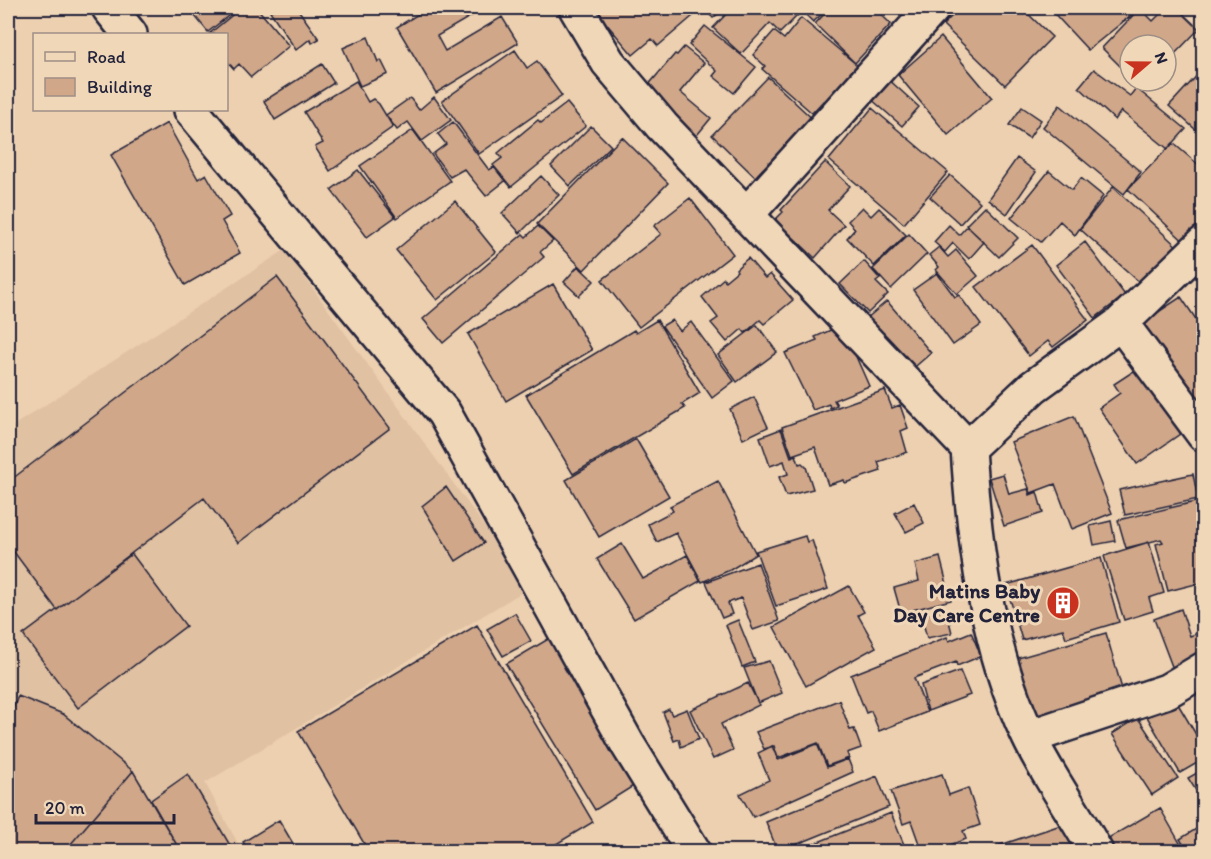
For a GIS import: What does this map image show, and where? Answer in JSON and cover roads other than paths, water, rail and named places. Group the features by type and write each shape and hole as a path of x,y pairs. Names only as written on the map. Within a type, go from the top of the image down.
{"street":[{"path":"108,8 129,33"},
{"path":"576,8 616,71 662,126 968,448 971,505 982,580 1005,674 1029,737 1096,852"},
{"path":"747,214 933,8"},
{"path":"192,111 444,413 628,745 694,852"},
{"path":"968,448 1032,387 1121,323 1203,243"},
{"path":"1121,323 1203,435"},
{"path":"1029,737 1167,691 1203,669"}],"place":[{"name":"Matins Baby Day Care Centre","path":"1063,603"}]}
